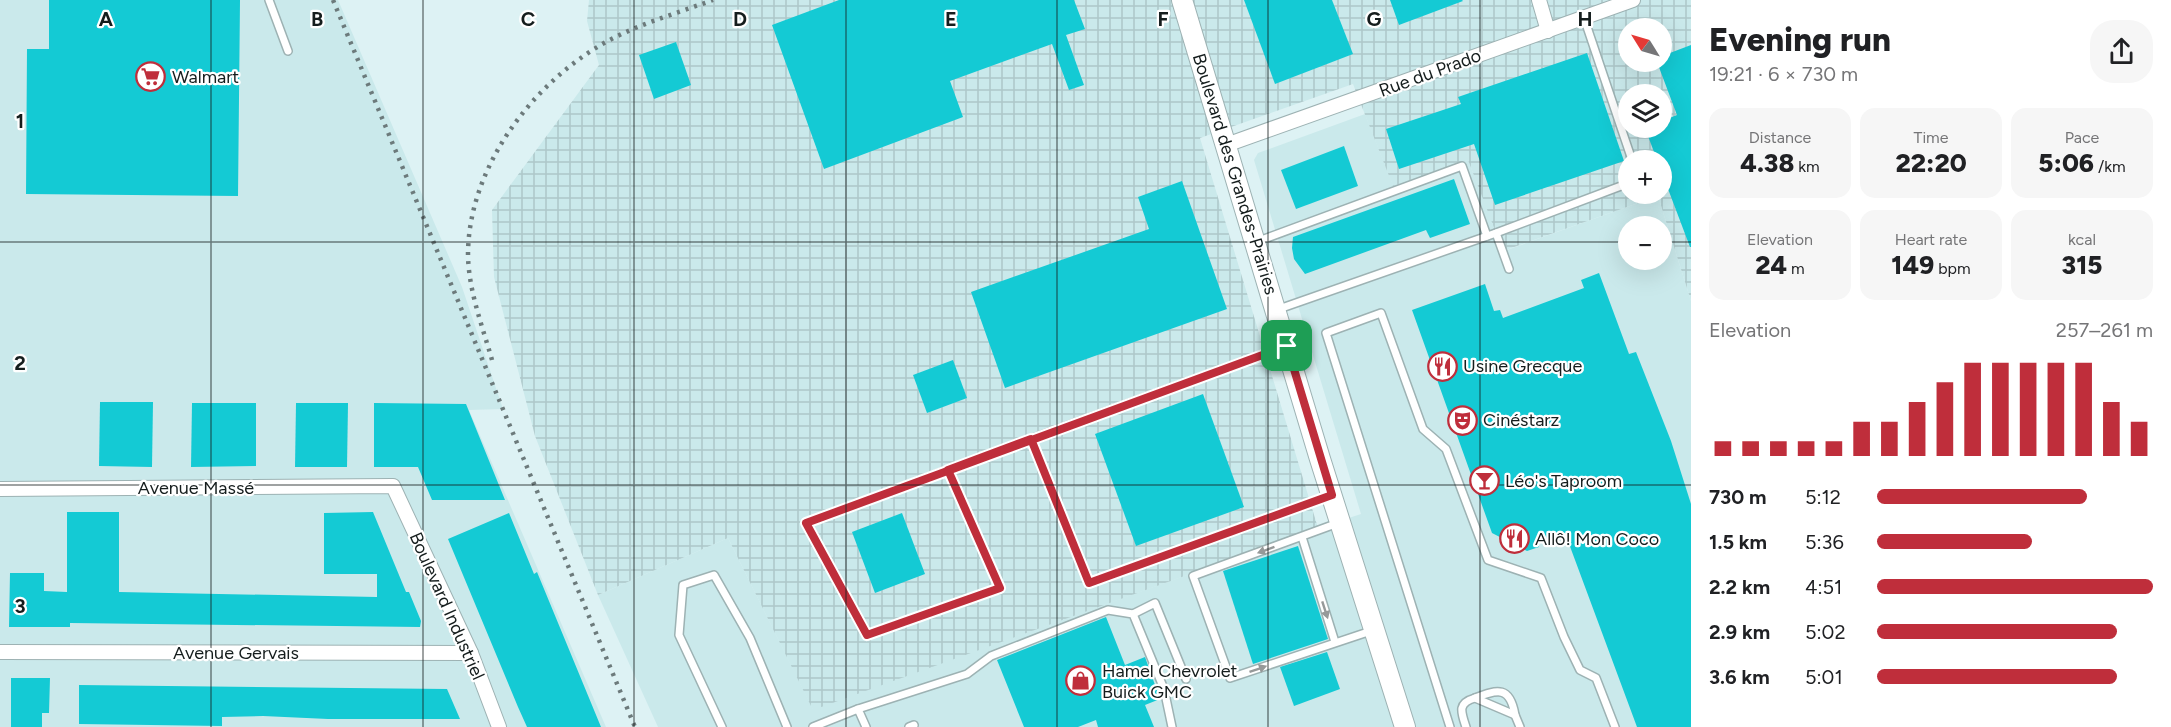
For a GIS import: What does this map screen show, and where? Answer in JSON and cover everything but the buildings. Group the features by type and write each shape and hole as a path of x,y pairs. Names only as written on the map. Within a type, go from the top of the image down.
{"main road":[{"name":"Boulevard des Grandes-Prairies","path":"1182,0 1405,727"}],"street":[{"path":"1539,0 1548,31"},
{"name":"Rue du Prado","path":"1226,145 1633,0"},
{"name":"Avenue Massé","path":"0,489 393,486"},
{"name":"Boulevard Industriel","path":"393,486 471,653 499,727"},
{"name":"Avenue Gervais","path":"0,652 471,653"}],"lane":[{"path":"269,0 288,51"},
{"path":"1584,18 1629,150"},
{"path":"1256,242 1462,166 1487,236"},
{"path":"1276,310 1496,233 1618,187"},
{"path":"1496,233 1509,268"},
{"path":"1450,727 1326,333 1382,313 1422,429 1446,448 1488,560 1541,578 1564,637 1580,670 1596,678 1615,727"},
{"path":"948,470 1000,588 867,635 806,523 1031,439 1287,346"},
{"path":"1031,439 1089,583 1332,495"},
{"path":"1341,522 1193,576 1230,678 1374,630"},
{"path":"1302,537 1335,642"},
{"path":"722,727 679,635 683,585 714,575 750,638 787,727"},
{"path":"813,727 858,709 967,674 991,656 1108,610 1133,614 1155,603 1186,679"},
{"path":"1133,614 1164,689 1172,727"},
{"path":"1466,727 1461,713 1462,705 1492,691 1501,691 1511,699 1520,727"},
{"path":"1475,698 1515,715"},
{"path":"858,709 866,727"}],"shaded area":[{"path":"0,0 338,0 462,287 503,409 469,410 606,727 0,727"},
{"path":"589,0 1691,0 1691,301 1672,241 1672,216 1664,216 1661,204 1672,204 1672,150 1618,150 1618,204 1635,204 1503,251 1468,160 1393,186 1353,84 1200,138 1318,528 813,710 728,538 598,595 535,436 494,277 492,210 599,65 587,21"},
{"path":"1365,114 1393,185 1468,160 1504,251 1636,204 1661,204 1664,216 1618,216 1618,270 1672,270 1672,241 1691,301 1691,727 658,727 598,595 728,538 813,709 1361,514 1254,160 1258,153"}],"railway":[{"path":"333,0 635,727"},
{"path":"492,360 473,293 468,253 471,222 479,191 491,162 508,134 549,84 599,46 640,26 713,0"}],"place":[{"name":"Walmart","path":"151,77"},
{"name":"Usine Grecque","path":"1442,366"},
{"name":"Cinéstarz","path":"1462,420"},
{"name":"Léo's Taproom","path":"1484,481"},
{"name":"Allô! Mon Coco","path":"1514,539"},
{"name":"Hamel Chevrolet Buick GMC","path":"1081,681"}],"route":[{"path":"1287,346 1031,439 806,523 867,635 1000,588 948,470 1031,439 1089,583 1332,495 1287,346"}]}
